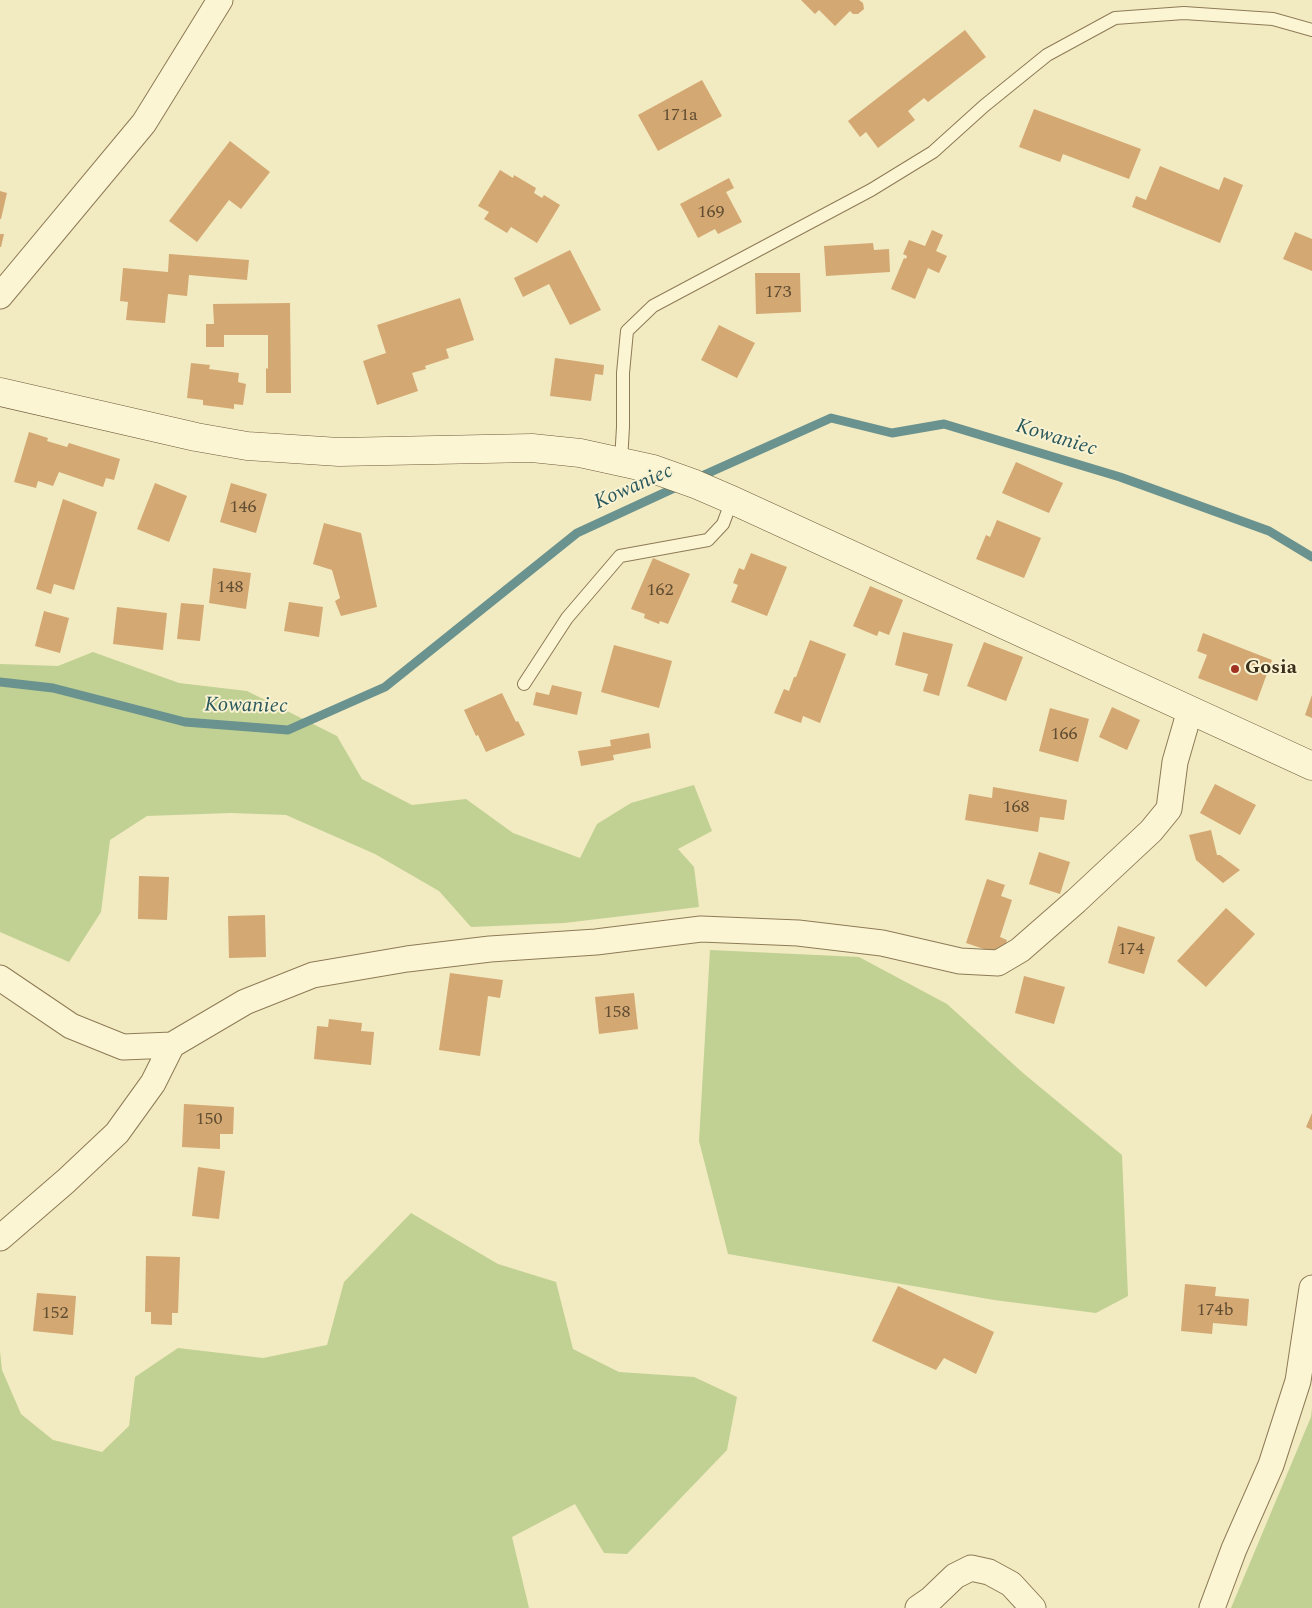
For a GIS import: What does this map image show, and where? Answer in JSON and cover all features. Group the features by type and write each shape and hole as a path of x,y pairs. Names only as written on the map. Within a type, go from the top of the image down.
{"street":[{"path":"0,296 144,124 220,0"},
{"path":"0,392 196,437 247,446 339,452 532,448 580,453 653,469 737,502 1312,766"},
{"path":"0,978 71,1026 123,1047 172,1045 245,1002 313,975 490,949 596,942 701,929 798,934 882,943 960,962 998,963 1020,950 1076,901 1151,832 1169,809 1175,762 1190,710"},
{"path":"0,1238 66,1181 117,1133 153,1083 172,1045"},
{"path":"1212,1608 1234,1549 1272,1465 1298,1381 1312,1288"},
{"path":"918,1608 931,1600 955,1576 971,1568 989,1572 1011,1584 1033,1608"}],"lane":[{"path":"621,461 623,373 627,331 654,306 871,190 933,152 984,106 1047,55 1115,18 1184,13 1273,19 1312,30"},
{"path":"524,684 567,618 620,556 708,540 723,524 737,502"}],"green space":[{"path":"93,652 179,683 247,691 337,736 362,779 412,805 466,799 513,833 580,858 597,824 631,803 694,785 712,831 678,849 694,867 699,907 564,923 471,927 439,891 375,854 286,815 231,813 147,816 110,840 101,912 69,962 0,932 0,664 58,666"},
{"path":"710,950 859,957 947,1004 1023,1073 1122,1155 1128,1296 1096,1313 994,1300 728,1254 699,1141"},
{"path":"411,1213 498,1264 556,1282 573,1349 619,1372 694,1377 737,1397 727,1450 627,1554 604,1553 575,1504 512,1537 529,1608 0,1608 0,1351 2,1370 21,1414 53,1440 102,1452 129,1426 135,1377 178,1348 263,1358 327,1345 344,1282"},
{"path":"1312,1408 1312,1608 1231,1608 1311,1417"}],"building":[{"path":"801,0 859,0 863,3 864,9 858,14 853,14 850,11 835,26 819,10 815,14"},
{"path":"965,30 986,57 928,102 924,98 908,111 915,120 878,148 866,132 860,137 848,121"},
{"path":"702,80 722,116 658,151 638,115"},
{"path":"1034,109 1141,149 1129,179 1063,154 1060,162 1019,147"},
{"path":"230,141 270,172 241,209 229,200 197,242 169,221"},
{"path":"1160,166 1219,190 1224,177 1243,185 1220,243 1132,207 1136,196 1146,200"},
{"path":"500,170 513,178 514,175 536,188 534,193 542,198 544,195 560,205 537,243 511,227 507,233 484,219 489,212 478,206"},
{"path":"729,178 734,188 726,192 742,222 718,234 715,229 698,238 680,204"},
{"path":"0,191 7,193 1,219 0,219"},
{"path":"932,230 943,235 936,251 947,256 939,273 928,268 915,299 891,289 904,258 906,259 907,256 903,254 909,240 925,246"},
{"path":"1295,232 1312,239 1312,271 1283,259"},
{"path":"0,234 4,234 1,247 0,247"},
{"path":"873,243 874,250 889,249 890,272 826,276 824,246"},
{"path":"570,250 601,310 570,325 549,284 523,297 514,278"},
{"path":"169,254 249,260 247,280 189,275 187,296 168,294 165,323 126,320 128,302 120,301 123,268 168,272"},
{"path":"755,273 800,273 801,312 756,314"},
{"path":"460,298 474,340 446,349 449,358 425,366 426,369 412,373 418,391 377,405 363,361 386,353 377,325"},
{"path":"290,303 291,393 266,393 268,335 224,335 224,347 206,347 206,324 214,324 213,304"},
{"path":"719,325 755,343 737,378 701,360"},
{"path":"555,358 604,365 603,375 595,374 591,401 550,396"},
{"path":"191,363 210,365 209,369 239,373 238,382 246,384 243,405 234,404 234,409 203,405 203,400 187,398"},
{"path":"29,432 48,438 47,441 67,447 69,443 120,459 114,480 106,478 103,487 59,472 53,486 38,481 36,488 14,482"},
{"path":"1016,462 1063,483 1049,513 1002,493"},
{"path":"155,483 187,496 169,542 137,529"},
{"path":"231,483 267,494 256,533 220,522"},
{"path":"63,499 97,512 74,590 54,584 51,594 36,589"},
{"path":"997,520 1041,538 1024,578 976,559 986,535 990,537"},
{"path":"324,523 361,533 377,607 341,616 335,601 340,598 332,570 313,564"},
{"path":"751,553 787,567 767,616 731,602 738,585 733,583 739,568 744,570"},
{"path":"653,558 690,574 668,624 660,621 659,624 644,618 645,614 631,609"},
{"path":"213,568 251,573 246,609 209,603"},
{"path":"870,586 903,600 889,635 879,631 877,636 853,626"},
{"path":"289,602 323,607 319,637 284,631"},
{"path":"181,603 204,605 200,641 177,639"},
{"path":"117,607 167,613 163,650 113,644"},
{"path":"44,611 69,618 60,653 35,646"},
{"path":"903,632 953,644 939,696 923,691 928,674 895,665"},
{"name":"Gosia","path":"1203,633 1272,660 1257,701 1198,678 1207,655 1197,651"},
{"path":"810,640 846,654 820,723 803,716 801,723 774,713 784,689 789,691 794,677 796,677"},
{"path":"984,642 1023,657 1006,701 967,686"},
{"path":"614,645 672,661 659,708 601,692"},
{"path":"552,685 582,692 577,715 533,705 536,692 549,695"},
{"path":"502,693 516,722 518,721 525,735 486,752 464,710"},
{"path":"1312,695 1312,718 1305,715"},
{"path":"1112,707 1140,720 1127,750 1099,737"},
{"path":"1050,708 1089,719 1078,762 1039,751"},
{"path":"649,733 651,748 613,755 614,760 581,766 578,751 611,746 610,740"},
{"path":"1215,784 1256,805 1240,835 1200,813"},
{"path":"993,787 1067,800 1064,820 1040,817 1038,832 965,820 969,794 992,798"},
{"path":"1211,830 1217,855 1220,855 1240,870 1223,883 1196,860 1189,835"},
{"path":"1039,852 1070,862 1060,894 1029,884"},
{"path":"139,876 169,877 167,920 138,919"},
{"path":"987,879 1005,885 1001,896 1012,900 1000,937 1007,940 1004,950 996,953 966,943"},
{"path":"1226,908 1255,934 1206,987 1177,961"},
{"path":"265,915 266,957 229,958 228,916"},
{"path":"1118,926 1155,937 1144,974 1108,963"},
{"path":"450,973 503,980 500,998 488,996 480,1056 439,1050"},
{"path":"1024,976 1065,987 1054,1024 1015,1013"},
{"path":"634,993 638,1029 599,1034 595,997"},
{"path":"329,1019 362,1023 361,1031 374,1032 371,1065 314,1059 317,1026 328,1027"},
{"path":"184,1104 234,1107 233,1134 220,1134 220,1149 182,1147"},
{"path":"1312,1113 1312,1130 1306,1127"},
{"path":"198,1167 225,1171 219,1219 192,1216"},
{"path":"146,1256 180,1257 178,1313 172,1313 172,1325 151,1324 151,1312 145,1312"},
{"path":"1185,1284 1216,1287 1215,1296 1249,1299 1247,1326 1213,1323 1212,1334 1181,1331"},
{"path":"898,1286 994,1332 976,1374 944,1358 936,1370 872,1341"},
{"path":"37,1293 76,1296 73,1335 33,1331"}],"waterway":[{"name":"Kowaniec","path":"695,479 831,418 892,433 944,424 1120,477 1269,531 1312,557"},
{"name":"Kowaniec","path":"0,682 53,688 185,722 288,730 385,687 577,533 681,485"}],"place":[{"name":"Gosia","path":"1235,669"}]}
